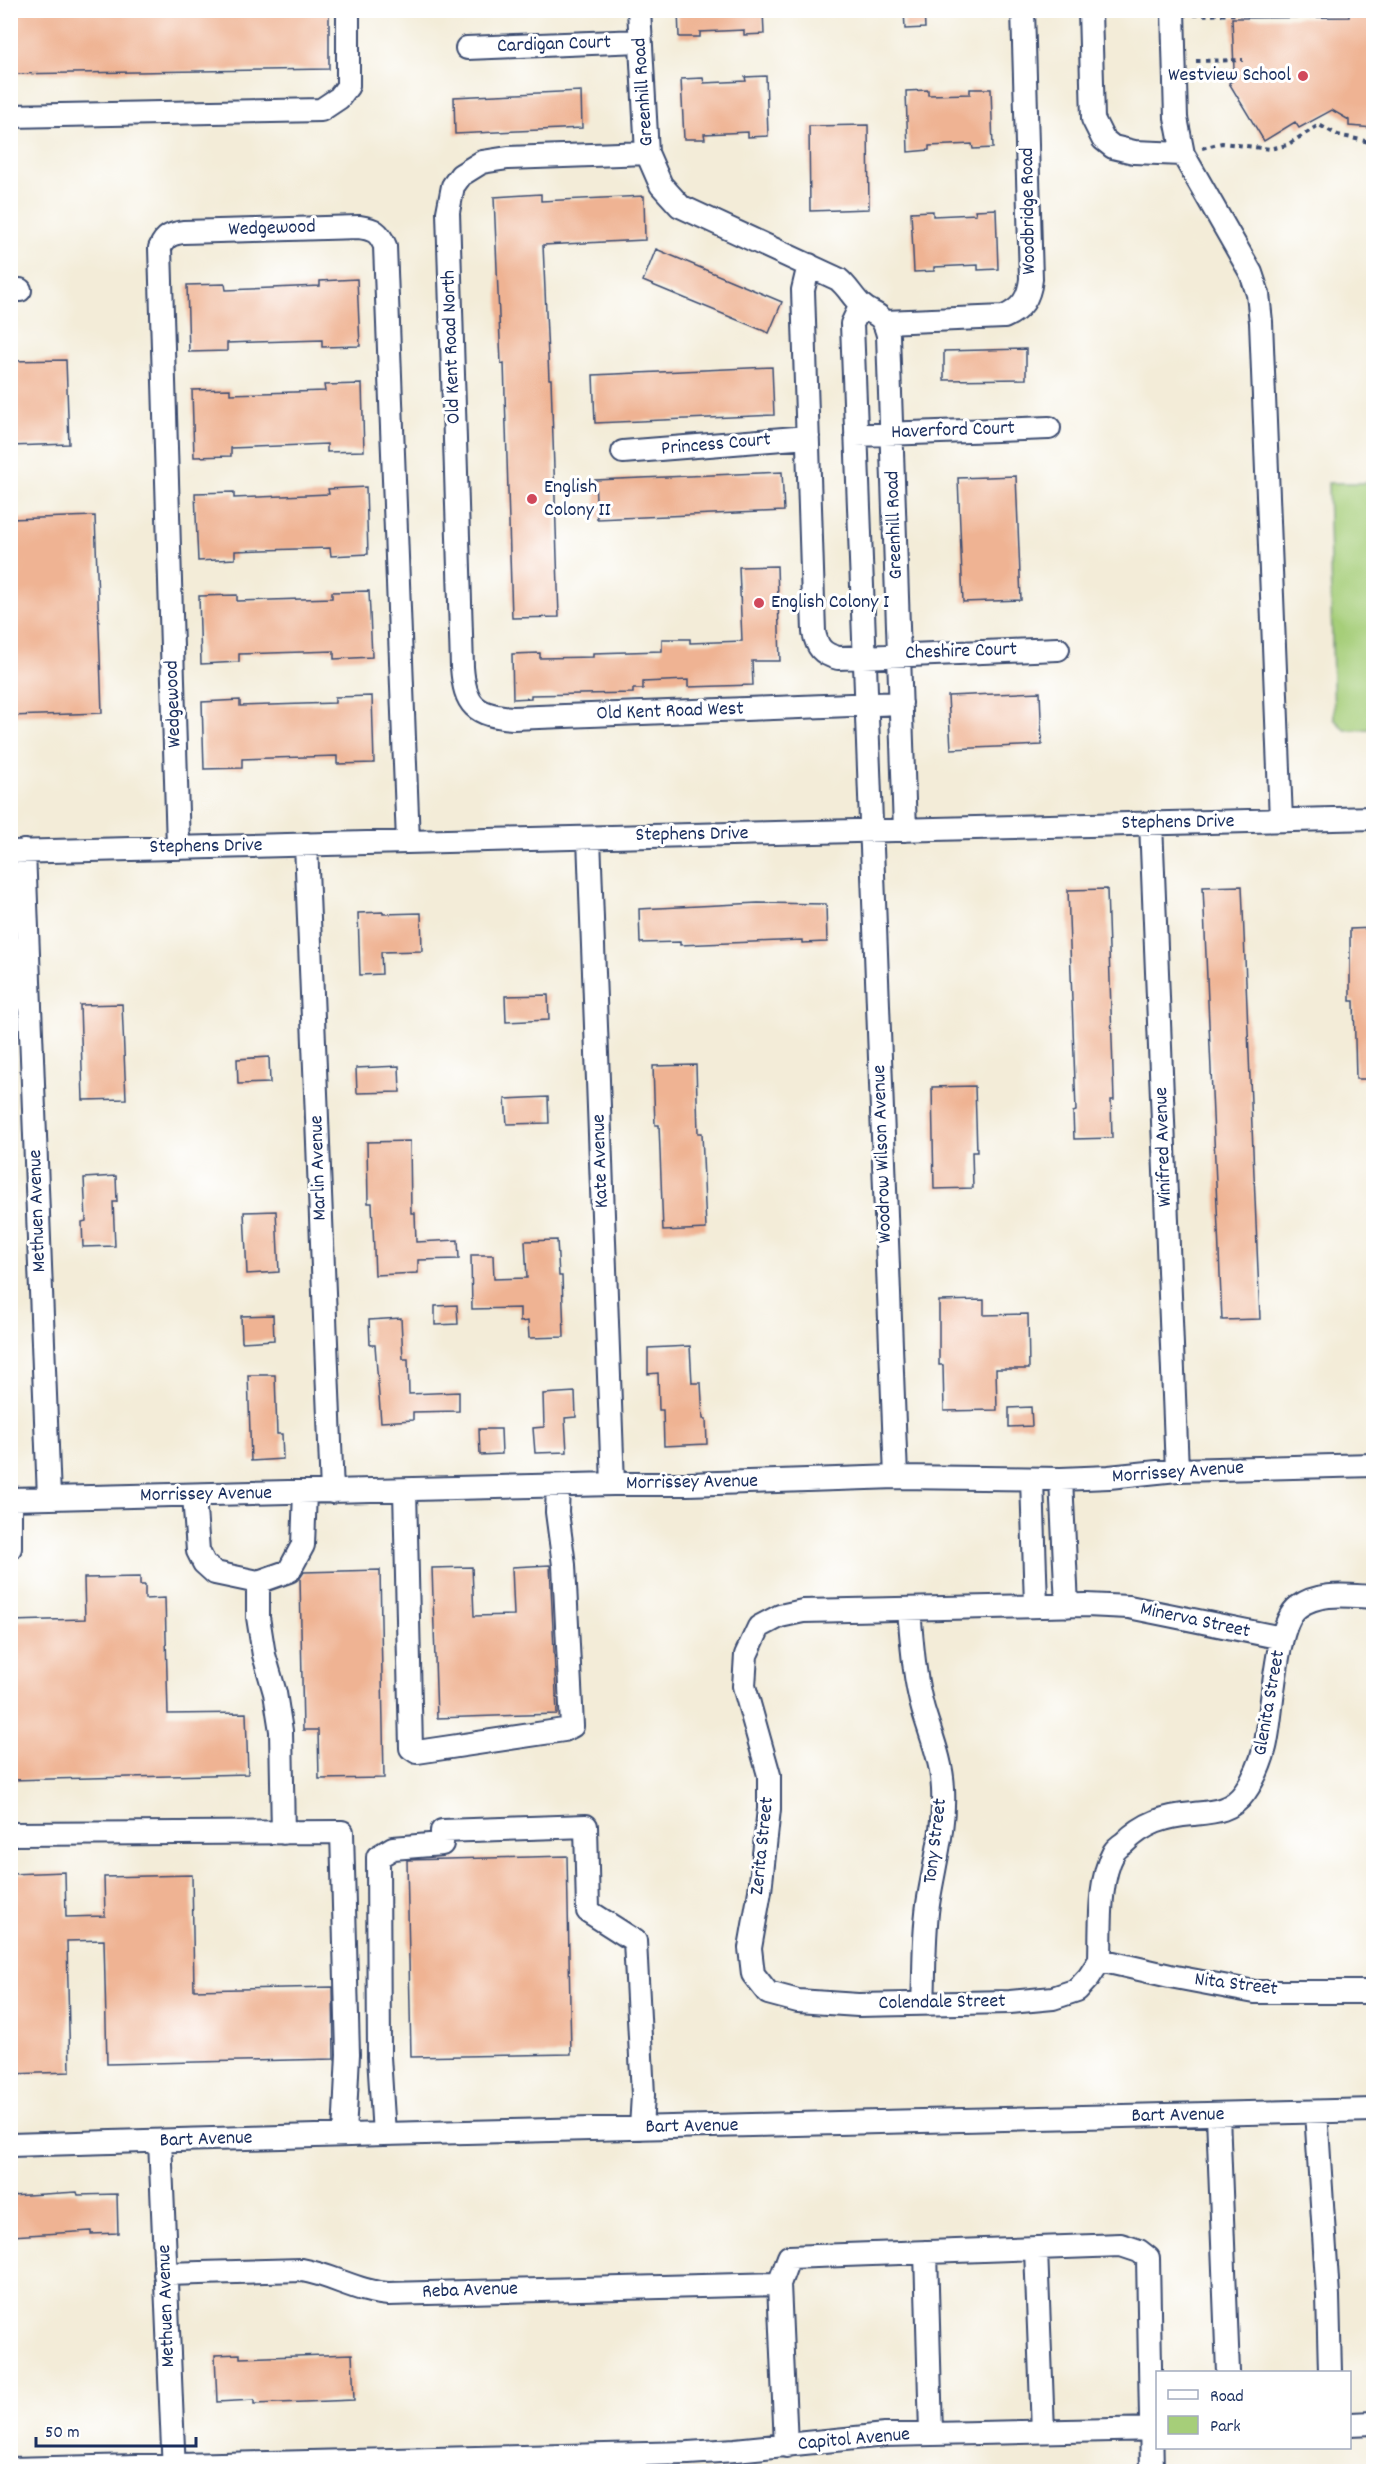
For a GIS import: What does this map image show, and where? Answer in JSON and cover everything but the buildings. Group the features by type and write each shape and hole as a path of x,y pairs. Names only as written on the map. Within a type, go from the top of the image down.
{"street":[{"path":"10,116 321,110 339,98 348,86 348,10"},
{"name":"Greenhill Road","path":"639,10 647,153 661,185 680,206 809,264 843,283 861,305 876,312 885,322 888,335 905,830"},
{"name":"Woodbridge Road","path":"885,322 1004,317 1016,311 1025,302 1030,291 1023,10"},
{"path":"1089,10 1093,119 1103,139 1113,147 1134,152 1191,152"},
{"path":"1182,13 1176,118 1251,273 1258,294 1262,322 1281,820"},
{"name":"Cardigan Court","path":"467,48 640,41"},
{"name":"Old Kent Road North","path":"475,708 463,687 452,381 449,198 453,186 461,175 482,162 508,158 647,153"},
{"name":"Wedgewood","path":"177,847 160,248 163,240 171,234 183,232 359,227 371,228 378,232 385,246 408,842"},
{"name":"Cheshire Court","path":"809,264 803,290 816,643 828,656 838,658 1058,649"},
{"name":"Greenhill Road","path":"861,305 852,324 871,792 870,831"},
{"name":"Haverford Court","path":"856,435 1049,428"},
{"name":"Princess Court","path":"623,452 808,437"},
{"name":"Old Kent Road West","path":"475,708 490,716 513,717 901,703"},
{"name":"Stephens Drive","path":"17,851 1374,818"},
{"name":"Winifred Avenue","path":"1151,823 1177,1470"},
{"name":"Woodrow Wilson Avenue","path":"870,831 896,1477"},
{"name":"Kate Avenue","path":"589,838 613,1484"},
{"name":"Marlin Avenue","path":"306,844 332,1492"},
{"name":"Methuen Avenue","path":"17,851 49,1498"},
{"name":"Morrissey Avenue","path":"10,1499 558,1485 687,1484 896,1477 1061,1479 1177,1470 1374,1465"},
{"path":"1032,1479 1036,1605"},
{"path":"1061,1479 1067,1606"},
{"path":"405,1490 411,1748 417,1752 564,1730 572,1726 564,1564 557,1512 558,1485"},
{"path":"194,1495 196,1536 204,1563 215,1573 258,1582 290,1571 298,1556 303,1545 305,1492"},
{"path":"10,1506 10,1548"},
{"path":"258,1582 258,1617 264,1655 275,1692 281,1731 283,1833"},
{"path":"1282,1638 1288,1619 1298,1607 1313,1600 1333,1596 1374,1597"},
{"name":"Minerva Street","path":"759,1627 780,1616 803,1611 1036,1605 1129,1607 1282,1638"},
{"name":"Tony Street","path":"909,1610 915,1670 943,1788 941,1833 928,1899 923,2003"},
{"name":"Zerita Street","path":"759,1627 746,1655 744,1686 769,1775 769,1809 763,1868 750,1948 753,1974 768,1993"},
{"name":"Glenita Street","path":"1100,1960 1101,1912 1105,1881 1114,1852 1131,1835 1154,1821 1172,1815 1217,1812 1238,1801 1245,1793 1258,1770 1265,1746 1282,1638"},
{"path":"384,2134 379,2057 378,1857 393,1848 442,1844 442,1830 586,1826 588,1911 635,1941 643,2096 641,2128"},
{"path":"10,1834 342,1832 348,2054 344,2135"},
{"name":"Colendale Street","path":"768,1993 798,2001 858,2005 1010,2002 1053,1998 1077,1990 1100,1960"},
{"name":"Nita Street","path":"1100,1960 1255,1992 1374,1992"},
{"name":"Bart Avenue","path":"10,2145 1374,2110"},
{"path":"1316,2112 1328,2296 1330,2371"},
{"path":"1218,2115 1228,2371"},
{"name":"Methuen Avenue","path":"160,2141 174,2468"},
{"path":"786,2446 779,2284 789,2257 1036,2250 1121,2245 1139,2251 1148,2258 1154,2429 1152,2472"},
{"path":"1036,2250 1043,2431"},
{"path":"926,2252 931,2434"},
{"name":"Reba Avenue","path":"165,2274 302,2270 322,2273 363,2290 388,2294 779,2284"},
{"path":"1351,2424 1374,2423"},
{"name":"Capitol Avenue","path":"10,2469 174,2468 688,2453 786,2446 854,2437 1154,2429"}],"path":[{"path":"1182,13 1349,12"},
{"path":"1192,61 1243,60"},
{"path":"1191,152 1222,143 1270,149 1287,145 1319,125 1347,138 1374,143"}],"green space":[{"path":"1328,483 1373,483 1373,729 1345,730 1334,719"}],"place":[{"name":"Westview School","path":"1303,76"},
{"name":"English Colony II","path":"532,499"},
{"name":"English Colony I","path":"759,603"}]}
